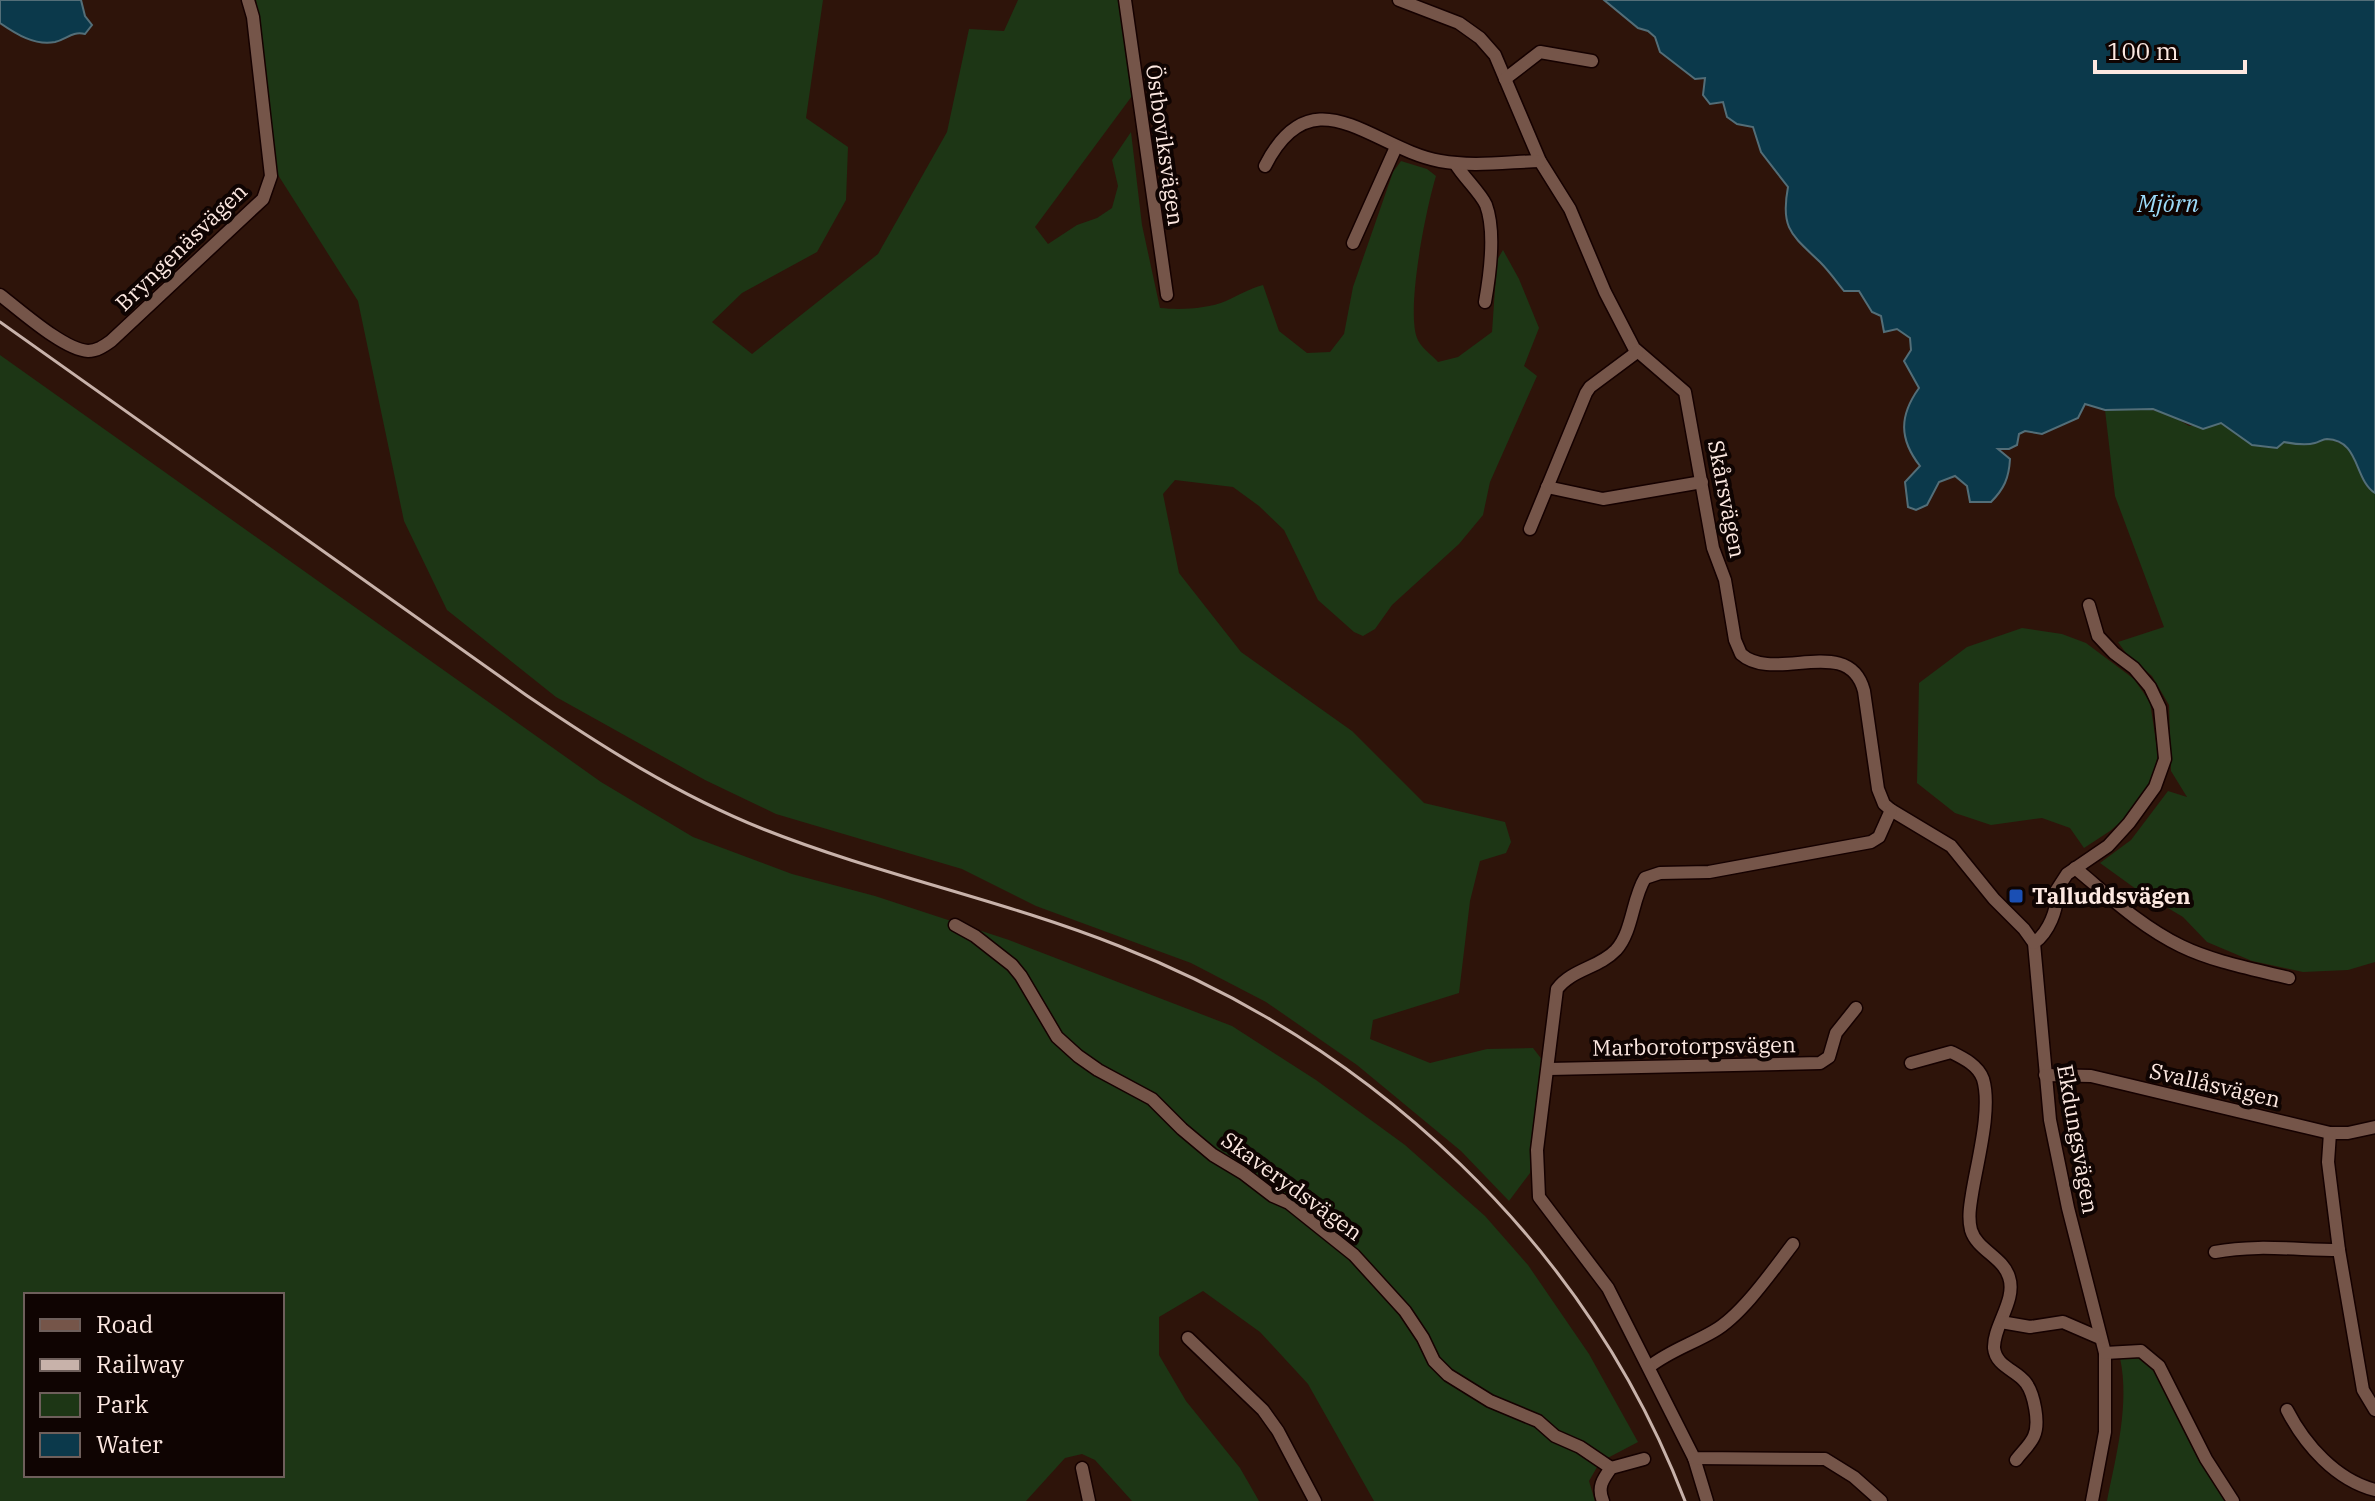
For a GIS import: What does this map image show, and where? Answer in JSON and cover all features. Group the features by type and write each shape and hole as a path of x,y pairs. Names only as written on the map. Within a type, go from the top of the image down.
{"street":[{"name":"Bryngenäsvägen","path":"0,295 75,348 88,351 98,349 111,341 263,199 271,176 253,17 248,0"},
{"name":"Östboviksvägen","path":"1125,0 1167,295"},
{"name":"Skårsvägen","path":"1399,0 1442,14 1469,29 1495,55 1540,161 1570,209 1605,292 1637,352 1685,392 1713,548 1725,580 1737,649 1746,659 1759,663 1833,663 1851,667 1861,678 1864,691 1878,789 1884,804 1891,810"},
{"path":"1505,79 1540,52 1592,61"},
{"path":"1265,166 1278,141 1303,124 1323,119 1361,127 1414,155 1455,163 1540,161"},
{"path":"1353,243 1396,147"},
{"path":"1455,163 1486,205 1491,268 1485,302"},
{"path":"1530,529 1586,393 1637,352"},
{"path":"1547,487 1603,499 1702,482"},
{"path":"1707,1501 1694,1458 1608,1288 1539,1197 1537,1150 1557,989 1571,975 1609,956 1619,946 1645,878 1660,873 1709,872 1871,842 1879,837 1891,810 1951,846 2034,943 2049,924 2056,891 2075,868 2108,846 2129,823 2155,787 2165,759 2160,708 2150,687 2098,636 2089,605"},
{"path":"2075,868 2133,917 2181,946 2226,962 2289,978"},
{"name":"Skaverydsvägen","path":"955,925 975,936 1012,965 1057,1037 1078,1056 1152,1099 1204,1148 1273,1196 1289,1203 1354,1255 1405,1311 1434,1361 1448,1375 1468,1390 1538,1421 1555,1436 1580,1447 1611,1468"},
{"name":"Ekdungsvägen","path":"2034,943 2045,1075 2056,1149 2105,1353 2105,1432 2092,1501"},
{"name":"Marborotorpsvägen","path":"1549,1069 1820,1063 1829,1057 1836,1033 1856,1008"},
{"path":"1911,1063 1951,1052 1971,1063 1982,1078 1985,1110 1969,1213 1971,1231 2010,1278 1994,1345 1995,1354 2001,1363 2026,1382 2033,1398 2034,1437 2016,1460"},
{"name":"Svallåsvägen","path":"2045,1075 2091,1076 2330,1133 2375,1127"},
{"path":"2330,1133 2328,1162 2339,1250 2363,1390 2375,1410"},
{"path":"1649,1367 1666,1353 1714,1331 1726,1322 1793,1244"},
{"path":"2215,1252 2243,1247 2339,1250"},
{"path":"2001,1322 2030,1327 2063,1322 2100,1338"},
{"path":"1188,1338 1263,1410 1278,1431 1315,1501"},
{"path":"2105,1353 2141,1351 2159,1366 2206,1459 2233,1501"},
{"path":"2287,1410 2321,1457 2342,1476 2375,1490"},
{"path":"1694,1458 1825,1459 1854,1477 1881,1501"},
{"path":"1603,1501 1600,1486 1611,1468 1644,1459"},
{"path":"1082,1468 1089,1501"}],"green space":[{"path":"256,0 823,0 806,118 848,147 846,200 817,252 742,293 712,322 752,354 878,254 947,132 969,29 1004,31 1018,0 1120,0 1132,96 1035,227 1048,244 1112,208 1118,186 1112,160 1131,132 1142,225 1160,308 1210,306 1263,285 1279,331 1307,353 1330,352 1344,334 1353,287 1393,172 1401,161 1427,169 1436,176 1416,282 1414,324 1421,345 1438,362 1458,357 1492,332 1497,260 1503,250 1539,328 1524,366 1537,376 1490,482 1483,515 1459,544 1392,605 1375,629 1363,636 1354,632 1318,600 1284,530 1233,487 1175,480 1163,494 1179,573 1241,652 1352,731 1424,803 1505,822 1511,842 1506,853 1480,861 1470,901 1459,993 1373,1020 1370,1039 1430,1063 1487,1049 1533,1048 1543,1061 1530,1173 1509,1201 1461,1151 1357,1065 1266,1002 1191,963 1036,906 962,869 776,814 705,780 556,697 447,610 404,521 358,301 273,167"},
{"path":"0,355 601,782 693,837 792,874 875,896 1009,940 1232,1026 1316,1080 1405,1145 1485,1216 1528,1265 1589,1354 1638,1442 1600,1462 1589,1481 1595,1501 1374,1501 1308,1384 1260,1332 1203,1291 1159,1317 1159,1355 1186,1401 1240,1468 1259,1501 1132,1501 1095,1460 1082,1454 1065,1458 1026,1501 0,1501"},
{"path":"2138,407 2169,414 2189,426 2221,423 2252,445 2283,442 2314,444 2326,439 2335,441 2347,447 2356,459 2368,488 2375,493 2375,962 2348,970 2303,972 2252,961 2207,942 2183,917 2100,863 2131,840 2168,791 2187,797 2171,771 2169,705 2152,676 2128,656 2118,642 2164,627 2115,496 2105,410"},
{"path":"2022,628 2062,634 2086,643 2134,679 2150,702 2158,755 2151,782 2130,814 2084,848 2070,828 2042,818 1991,825 1955,813 1917,783 1919,683 1967,647"},
{"path":"2137,1356 2149,1361 2162,1381 2228,1501 2107,1501 2123,1412 2120,1358"}],"water":[{"path":"0,0 81,0 85,16 92,25 85,34 73,34 48,43 33,41 0,23"},
{"name":"Mjörn","path":"1604,0 2375,0 2375,493 2363,479 2351,453 2338,441 2326,439 2303,445 2284,442 2277,448 2252,445 2221,423 2203,429 2153,409 2105,410 2085,404 2078,418 2042,434 2025,431 2019,434 2017,445 1998,449 2010,459 2005,483 1991,502 1970,502 1967,486 1955,476 1939,482 1927,505 1916,510 1908,507 1905,482 1920,466 1908,446 1904,427 1908,408 1919,388 1904,361 1911,350 1910,338 1897,329 1884,332 1881,316 1872,312 1859,291 1844,291 1795,237 1787,222 1788,187 1761,152 1753,127 1737,124 1727,117 1723,102 1710,104 1703,95 1705,78 1695,79 1660,52 1655,37 1638,28"}],"railway":[{"path":"0,322 526,695 670,785 731,816 807,845 1119,946 1212,988 1301,1039 1384,1098 1460,1164 1530,1238 1591,1320 1643,1407 1685,1501"}],"place":[{"name":"Talluddsvägen","path":"2016,896"}]}
